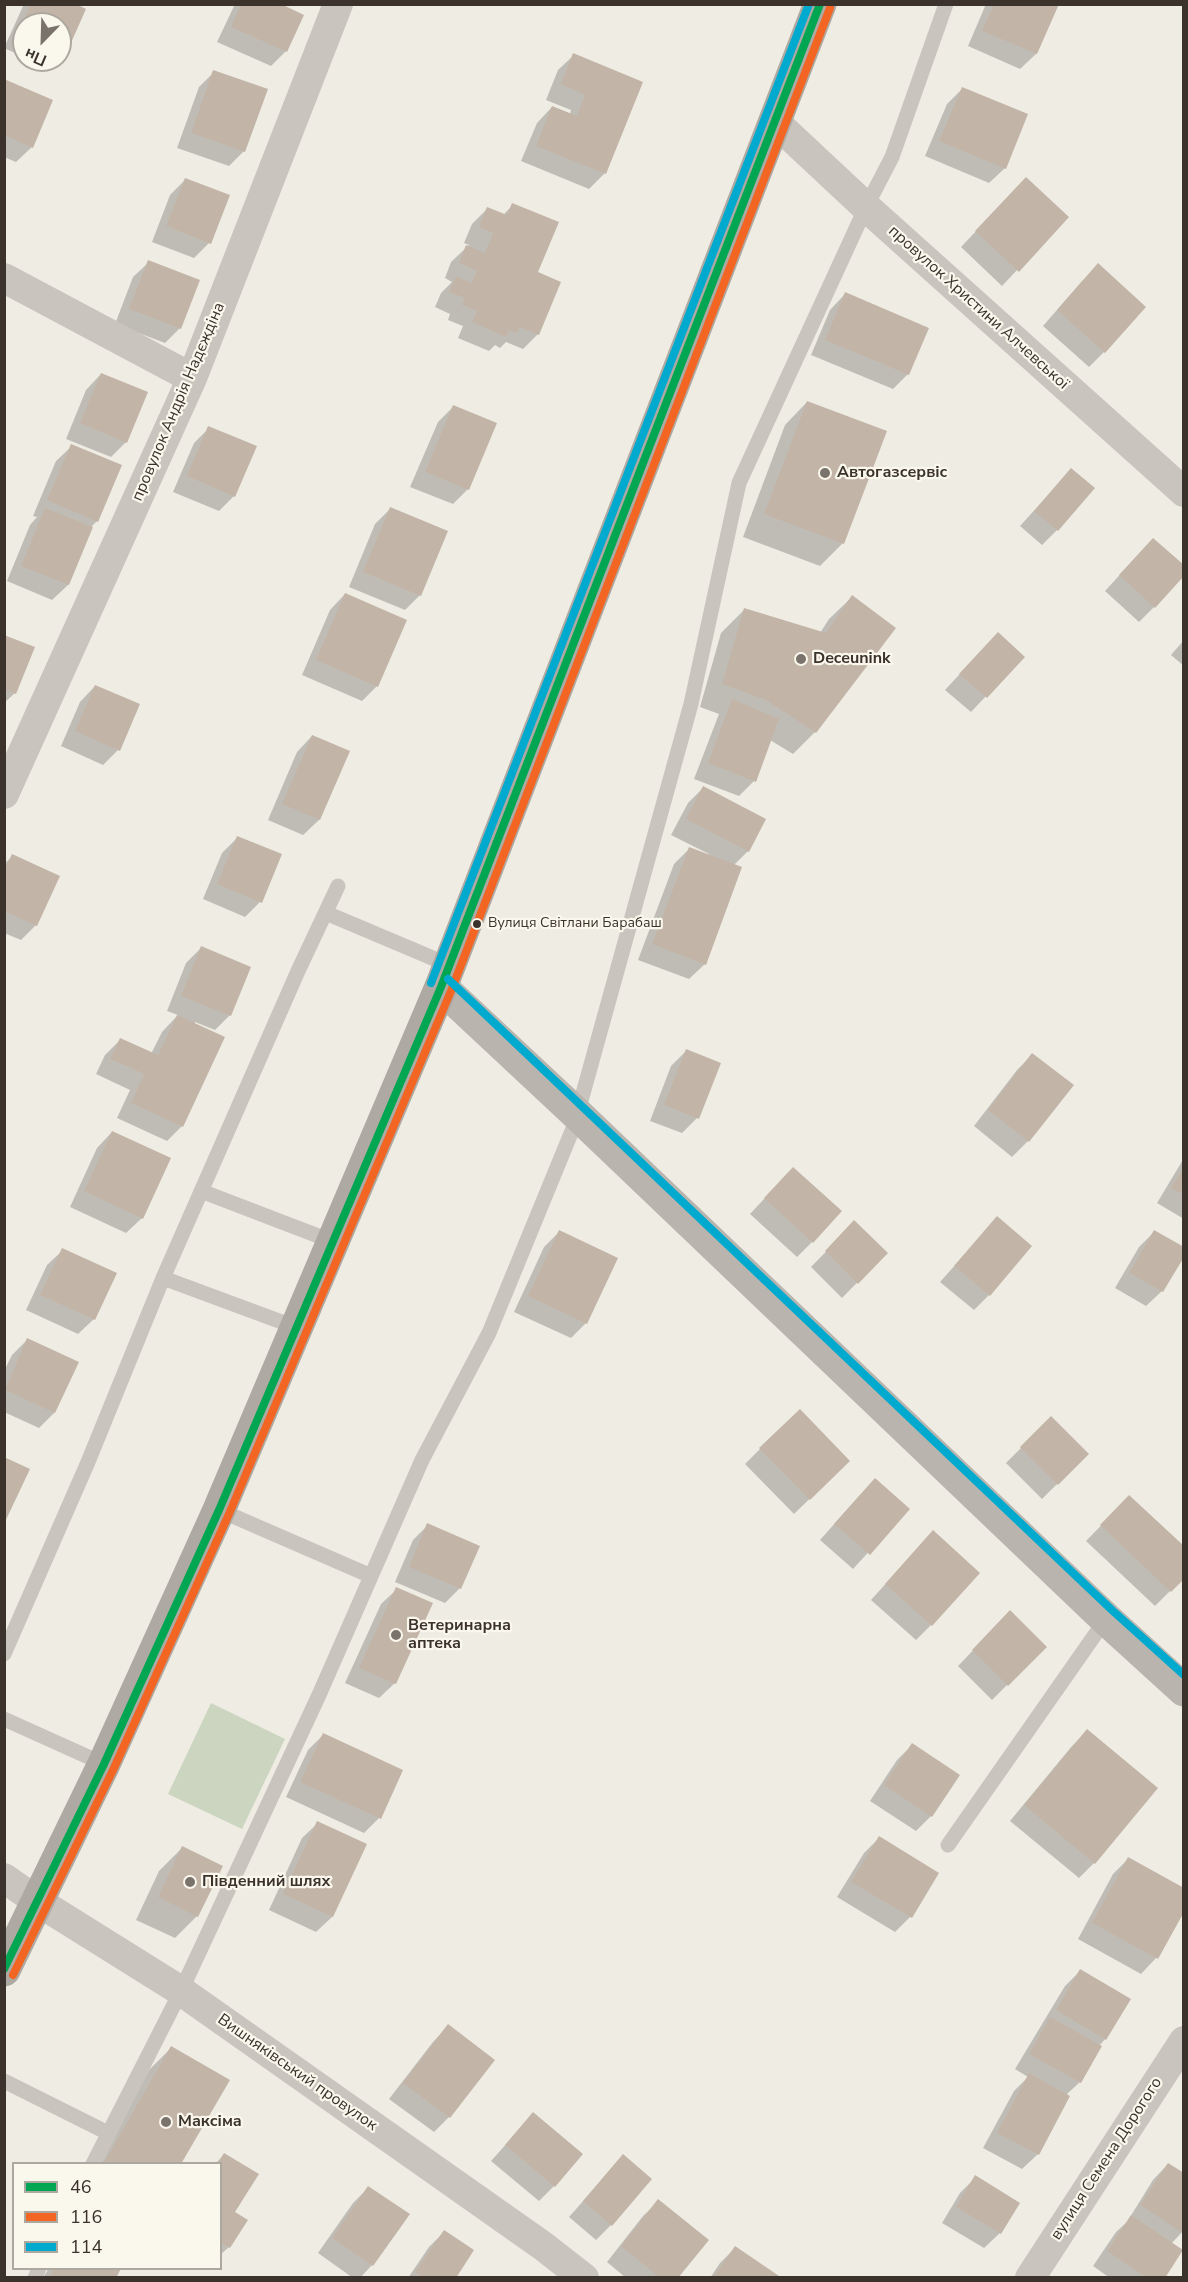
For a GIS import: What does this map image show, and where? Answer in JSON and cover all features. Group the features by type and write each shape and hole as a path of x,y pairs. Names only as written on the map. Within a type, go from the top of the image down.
{"main road":[{"path":"4,1970 104,1764 219,1510 298,1328 445,976 820,4"}],"street":[{"name":"провулок Андрія Надєждіна","path":"4,794 192,378 338,4"},
{"name":"провулок Христини Алчевської","path":"774,121 866,207 1184,492"},
{"path":"4,278 192,378"},
{"path":"445,976 578,1115 1106,1619 1184,1690"},
{"name":"Вишняківський провулок","path":"4,1878 181,1991 584,2277"},
{"name":"вулиця Семена Дорогого","path":"1030,2277 1184,2041"}],"lane":[{"path":"94,2162 181,1991 319,1695 422,1460 489,1333 578,1115 691,704 739,483 866,207 892,158 946,4"},
{"path":"4,1654 88,1462 163,1278 338,886"},
{"path":"326,913 445,976"},
{"path":"201,1191 334,1242"},
{"path":"163,1278 298,1328"},
{"path":"219,1510 371,1576"},
{"path":"948,1845 1106,1619"},
{"path":"4,1719 104,1764"},
{"path":"4,2081 108,2133"}],"green space":[{"path":"211,1703 285,1739 242,1829 168,1794"}],"building":[{"path":"31,4 76,4 86,9 72,40 72,12 27,12"},
{"path":"241,4 281,4 304,15 287,52 231,27"},
{"path":"994,4 1059,4 1037,54 982,31"},
{"path":"573,53 643,82 606,174 536,146 552,106 577,116 585,95 561,84"},
{"path":"213,70 268,89 245,152 191,133"},
{"path":"4,79 53,100 33,148 4,135"},
{"path":"962,87 1028,114 1006,169 939,141"},
{"path":"1026,177 1069,217 1019,272 975,231"},
{"path":"185,178 230,195 211,244 166,226"},
{"path":"512,203 559,222 538,272 561,282 539,335 520,327 517,333 509,330 506,337 472,322 477,311 462,305 465,298 449,292 456,276 471,283 477,271 459,263 466,245 485,253 493,233 479,227 487,207 507,215"},
{"path":"148,260 200,280 181,329 129,309"},
{"path":"1098,263 1146,307 1105,353 1057,310"},
{"path":"845,292 929,328 909,375 825,340"},
{"path":"101,373 148,392 127,443 80,423"},
{"name":"Автогазсервіс","path":"807,401 887,431 844,544 764,514"},
{"path":"453,405 497,423 469,490 425,472"},
{"path":"208,426 257,446 235,497 187,476"},
{"path":"71,444 122,465 98,522 47,500"},
{"path":"1071,468 1095,488 1058,531 1034,511"},
{"path":"390,507 448,531 421,596 363,572"},
{"path":"45,508 93,527 69,585 21,566"},
{"path":"1153,538 1184,565 1184,576 1155,608 1119,575"},
{"path":"345,593 407,620 378,687 316,660"},
{"name":"Deceunink","path":"852,595 896,628 816,733 766,700 722,684 744,608 826,633"},
{"path":"998,632 1025,657 987,698 959,674"},
{"path":"4,635 35,647 16,694 4,689"},
{"path":"95,685 140,704 120,751 75,731"},
{"path":"732,699 779,719 756,782 708,763"},
{"path":"312,735 350,751 320,820 282,804"},
{"path":"703,786 766,819 749,852 686,819"},
{"path":"237,836 282,854 262,903 217,884"},
{"path":"689,847 742,867 706,965 652,944"},
{"path":"12,854 60,876 37,926 4,911 4,871"},
{"path":"201,946 251,967 231,1016 181,996"},
{"path":"177,1015 225,1037 183,1127 131,1103 144,1074 110,1059 120,1038 158,1055"},
{"path":"686,1049 721,1063 699,1119 664,1105"},
{"path":"1032,1053 1074,1085 1029,1142 988,1110"},
{"path":"112,1131 171,1158 143,1219 84,1191"},
{"path":"793,1167 842,1211 813,1243 764,1198"},
{"path":"1184,1167 1184,1195 1171,1188"},
{"path":"997,1216 1032,1246 990,1296 954,1266"},
{"path":"854,1220 888,1253 858,1284 825,1251"},
{"path":"559,1230 618,1258 587,1324 528,1296"},
{"path":"1154,1230 1184,1247 1184,1257 1163,1292 1129,1273"},
{"path":"62,1248 117,1273 95,1320 40,1295"},
{"path":"27,1338 79,1362 55,1413 5,1390"},
{"path":"800,1409 850,1461 810,1500 759,1448"},
{"path":"1051,1416 1089,1454 1058,1485 1020,1447"},
{"path":"4,1457 30,1469 4,1524"},
{"path":"875,1478 910,1509 870,1555 834,1524"},
{"path":"1129,1495 1184,1546 1184,1579 1171,1592 1100,1525"},
{"name":"Ветеринарна аптека","path":"427,1523 480,1546 461,1589 409,1567"},
{"path":"933,1530 980,1573 932,1626 885,1584"},
{"name":"Ветеринарна аптека","path":"396,1587 433,1603 396,1684 359,1668"},
{"path":"1010,1610 1047,1647 1008,1686 972,1650"},
{"path":"1087,1729 1158,1788 1095,1864 1024,1805"},
{"path":"323,1733 403,1770 381,1819 300,1782"},
{"path":"912,1743 960,1775 932,1817 884,1785"},
{"path":"317,1821 367,1844 333,1917 283,1894"},
{"path":"879,1836 939,1873 912,1918 851,1882"},
{"name":"Південний шлях","path":"182,1846 223,1866 198,1917 158,1897"},
{"path":"1128,1857 1184,1888 1184,1912 1158,1959 1092,1923"},
{"path":"1080,1969 1131,1999 1106,2040 1056,2010"},
{"path":"1050,2017 1102,2046 1081,2083 1029,2054"},
{"path":"448,2024 495,2060 450,2118 403,2083"},
{"name":"Максіма","path":"171,2046 230,2080 182,2162 104,2162"},
{"path":"1029,2073 1070,2096 1039,2155 997,2133"},
{"path":"533,2112 583,2154 555,2187 505,2145"},
{"path":"224,2153 259,2174 235,2212 248,2220 230,2248 222,2243 222,2162 218,2162"},
{"path":"623,2154 652,2179 612,2226 583,2201"},
{"path":"1168,2163 1184,2173 1184,2234 1140,2205"},
{"path":"975,2175 1020,2203 1001,2234 956,2207"},
{"path":"368,2186 410,2214 373,2266 332,2238"},
{"path":"658,2199 709,2240 678,2278 660,2278 621,2246"},
{"path":"1131,2215 1183,2250 1165,2278 1147,2278 1107,2251"},
{"path":"444,2230 474,2250 456,2278 424,2278 415,2272"},
{"path":"735,2246 782,2278 713,2278"},
{"path":"53,2270 120,2270 116,2278 50,2278"}],"transit line":[{"name":"114","path":"431,983 809,4"},
{"name":"46","path":"4,1969 104,1764 219,1510 441,987 820,4"},
{"name":"116","path":"13,1975 114,1768 229,1514 451,991 830,8"},
{"name":"114","path":"448,979 1113,1611 1184,1675"}],"place":[{"name":"Автогазсервіс","path":"825,473"},
{"name":"Deceunink","path":"801,659"},
{"name":"Вулиця Світлани Барабаш","path":"477,924"},
{"name":"Ветеринарна аптека","path":"396,1635"},
{"name":"Південний шлях","path":"190,1882"},
{"name":"Максіма","path":"166,2122"}]}
